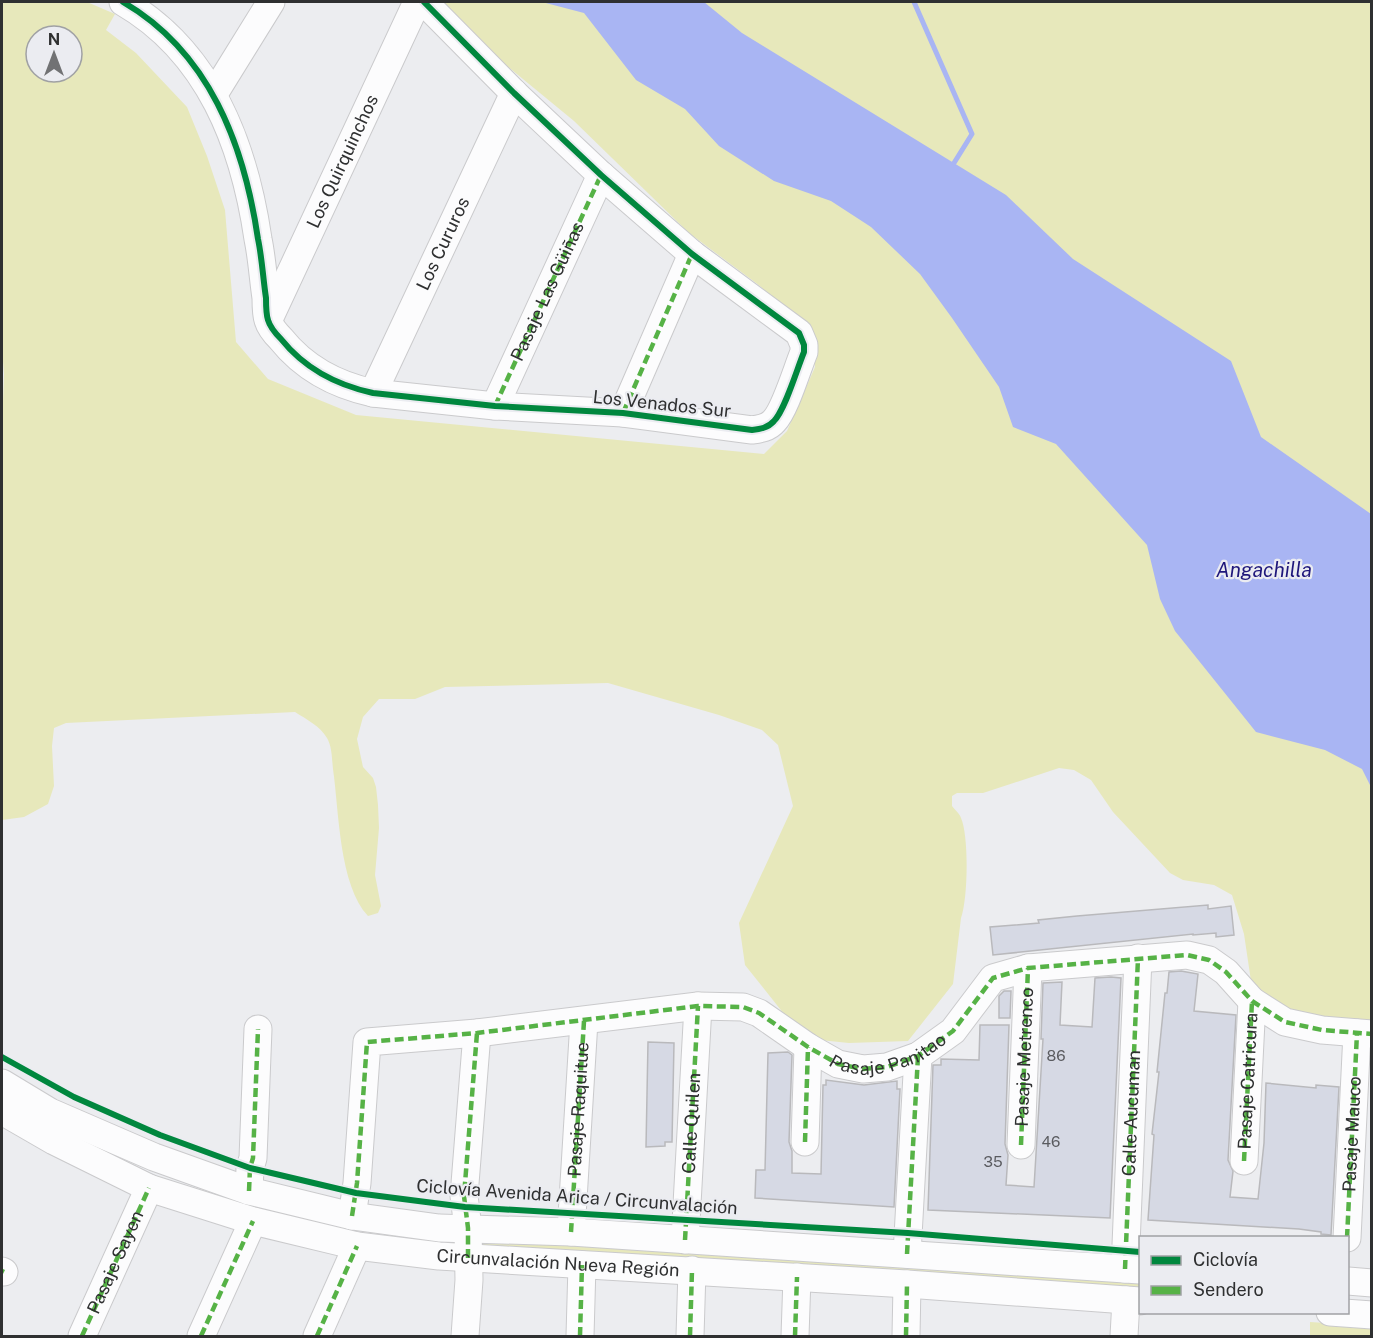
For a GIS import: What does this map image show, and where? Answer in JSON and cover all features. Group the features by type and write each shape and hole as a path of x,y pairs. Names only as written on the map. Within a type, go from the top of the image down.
{"street":[{"name":"Los Venados Sur","path":"123,2 156,24 174,40 196,66 214,94 240,163 250,198 261,257 268,320 288,348 317,373 354,389 373,393 495,406 623,413 752,430 766,427 778,415 804,352 802,338 795,329 692,254 601,176 514,93 424,2"},
{"path":"214,94 271,2"},
{"name":"Los Quirquinchos","path":"268,320 417,2"},
{"name":"Los Cururos","path":"373,393 514,93"},
{"name":"Pasaje Las Güiñas","path":"495,406 601,176"},
{"path":"623,413 692,254"},
{"name":"Pasaje Panitao","path":"352,1216 357,1183 367,1042 477,1033 698,1006 743,1006 759,1013 808,1047 838,1064 862,1069 887,1067 918,1056 952,1031 993,978 1028,968 1187,955 1209,960 1226,972 1252,1000 1285,1022 1322,1029 1364,1033"},
{"name":"Calle Aucuman","path":"1133,1270 1138,958"},
{"name":"Pasaje Metrenco","path":"1021,1145 1028,968"},
{"name":"Pasaje Catricura","path":"1244,1161 1252,1000"},
{"name":"Calle Quilen","path":"685,1240 698,1006"},
{"name":"Pasaje Raquitue","path":"571,1232 584,1021"},
{"path":"249,1191 253,1158 258,1029"},
{"path":"465,1336 468,1228 464,1196 477,1033"},
{"name":"Pasaje Mauco","path":"1347,1236 1364,1033"},
{"path":"805,1142 808,1047"},
{"path":"907,1254 918,1056"},
{"name":"Circunvalación Nueva Región","path":"2,1083 50,1112 133,1148 249,1191 352,1216 439,1228 571,1232 1133,1270"},
{"name":"Circunvalación Nueva Región","path":"2,1111 54,1141 149,1188 253,1221 357,1246 439,1256 692,1270 1133,1301"},
{"name":"Pasaje Sayen","path":"82,1336 149,1188"},
{"path":"201,1336 253,1221"},
{"path":"316,1336 357,1246"},
{"path":"580,1336 582,1265"},
{"path":"690,1336 692,1270"},
{"path":"795,1336 797,1277"},
{"path":"1349,1281 1371,1283"},
{"path":"906,1336 907,1284"},
{"path":"1124,1336 1133,1301"},
{"path":"1349,1313 1371,1315"}],"green space":[{"path":"2,2 87,2 115,14 106,30 136,53 187,107 207,156 225,210 236,342 268,379 356,415 764,454 787,431 815,367 808,326 756,283 689,233 574,121 485,48 438,2 1371,2 1371,1025 1287,1021 1251,981 1244,934 1232,895 1214,885 1183,880 1170,873 1113,812 1091,780 1074,770 1059,768 983,793 957,793 952,796 952,806 960,816 964,827 967,868 953,984 908,1041 849,1043 810,1039 784,1014 745,965 739,923 793,806 778,745 762,730 608,683 445,687 415,699 379,699 363,717 357,739 363,767 373,778 376,787 378,805 379,828 375,875 381,906 378,913 368,916 358,903 346,867 329,741 317,726 295,712 66,723 54,728 52,746 54,786 48,804 24,817 2,820 4,374 2,349"},
{"path":"479,1237 1139,1278 1139,1292 478,1245"},
{"path":"1310,1322 1371,1326 1371,1336 1310,1336"}],"water":[{"name":"Angachilla","path":"542,2 704,2 742,33 1006,195 1073,259 1231,361 1261,437 1371,514 1371,787 1362,769 1325,750 1256,732 1175,631 1160,599 1147,545 1056,444 1013,427 999,387 952,318 920,274 871,227 831,201 774,181 719,146 685,109 636,80 584,13"}],"building":[{"path":"1208,905 1208,909 1231,906 1234,935 1216,937 1216,933 1193,934 993,955 990,927 1039,923 1038,920 1077,916"},
{"path":"1181,971 1198,974 1194,1011 1236,1015 1228,1160 1233,1171 1230,1197 1258,1199 1264,1143 1266,1083 1316,1088 1316,1085 1339,1087 1331,1235 1299,1229 1148,1220 1154,1135 1152,1134 1165,993 1167,993 1169,972"},
{"path":"1095,978 1121,978 1110,1218 928,1210 933,1065 941,1065 941,1059 979,1060 980,1025 1009,1025 1006,1185 1034,1187 1043,1039 1041,1039 1043,983 1062,982 1060,1025 1092,1027"},
{"path":"1004,991 1011,991 1010,1018 999,1018 999,996"},
{"path":"648,1042 674,1043 672,1142 665,1142 665,1146 646,1147"},
{"path":"788,1052 792,1055 789,1142 792,1151 792,1173 821,1174 823,1085 826,1085 826,1080 864,1085 897,1081 897,1089 900,1089 894,1207 755,1198 756,1170 765,1170 768,1053"}],"waterway":[{"path":"914,2 972,134 954,163"}],"marked path":[{"path":"495,406 601,175"},
{"path":"623,413 692,254"},
{"path":"352,1216 357,1183 367,1042 477,1033 698,1006 743,1007 759,1013 808,1047 838,1064 863,1069 887,1067 918,1056 953,1031 993,978 1028,968 1187,955 1209,960 1226,972 1252,1001 1285,1022 1322,1030 1372,1034"},
{"path":"1125,1269 1138,958"},
{"path":"1021,1145 1028,968"},
{"path":"1244,1161 1252,1001"},
{"path":"685,1240 698,1006"},
{"path":"571,1232 584,1021"},
{"path":"249,1191 253,1158 258,1029"},
{"path":"468,1258 468,1228 464,1196 477,1033"},
{"path":"1347,1236 1357,1033"},
{"path":"805,1142 808,1047"},
{"path":"907,1254 918,1056"},
{"path":"82,1336 149,1188"},
{"path":"201,1336 253,1221"},
{"path":"317,1336 357,1246"},
{"path":"580,1336 582,1265"},
{"path":"690,1336 692,1270"},
{"path":"795,1336 797,1277"},
{"path":"906,1336 907,1284"}],"cycle path":[{"path":"123,2 153,23 178,47 200,74 218,104 232,135 252,204 261,253 269,323 290,350 311,367 334,380 373,393 495,406 623,413 752,430 764,428 772,423 782,408 804,352 799,333 692,254 601,175 514,93 424,2"},
{"name":"Ciclovía Avenida Arica / Circunvalación","path":"2,1057 74,1097 160,1135 250,1168 356,1193 465,1207 908,1233 1139,1252"}]}
